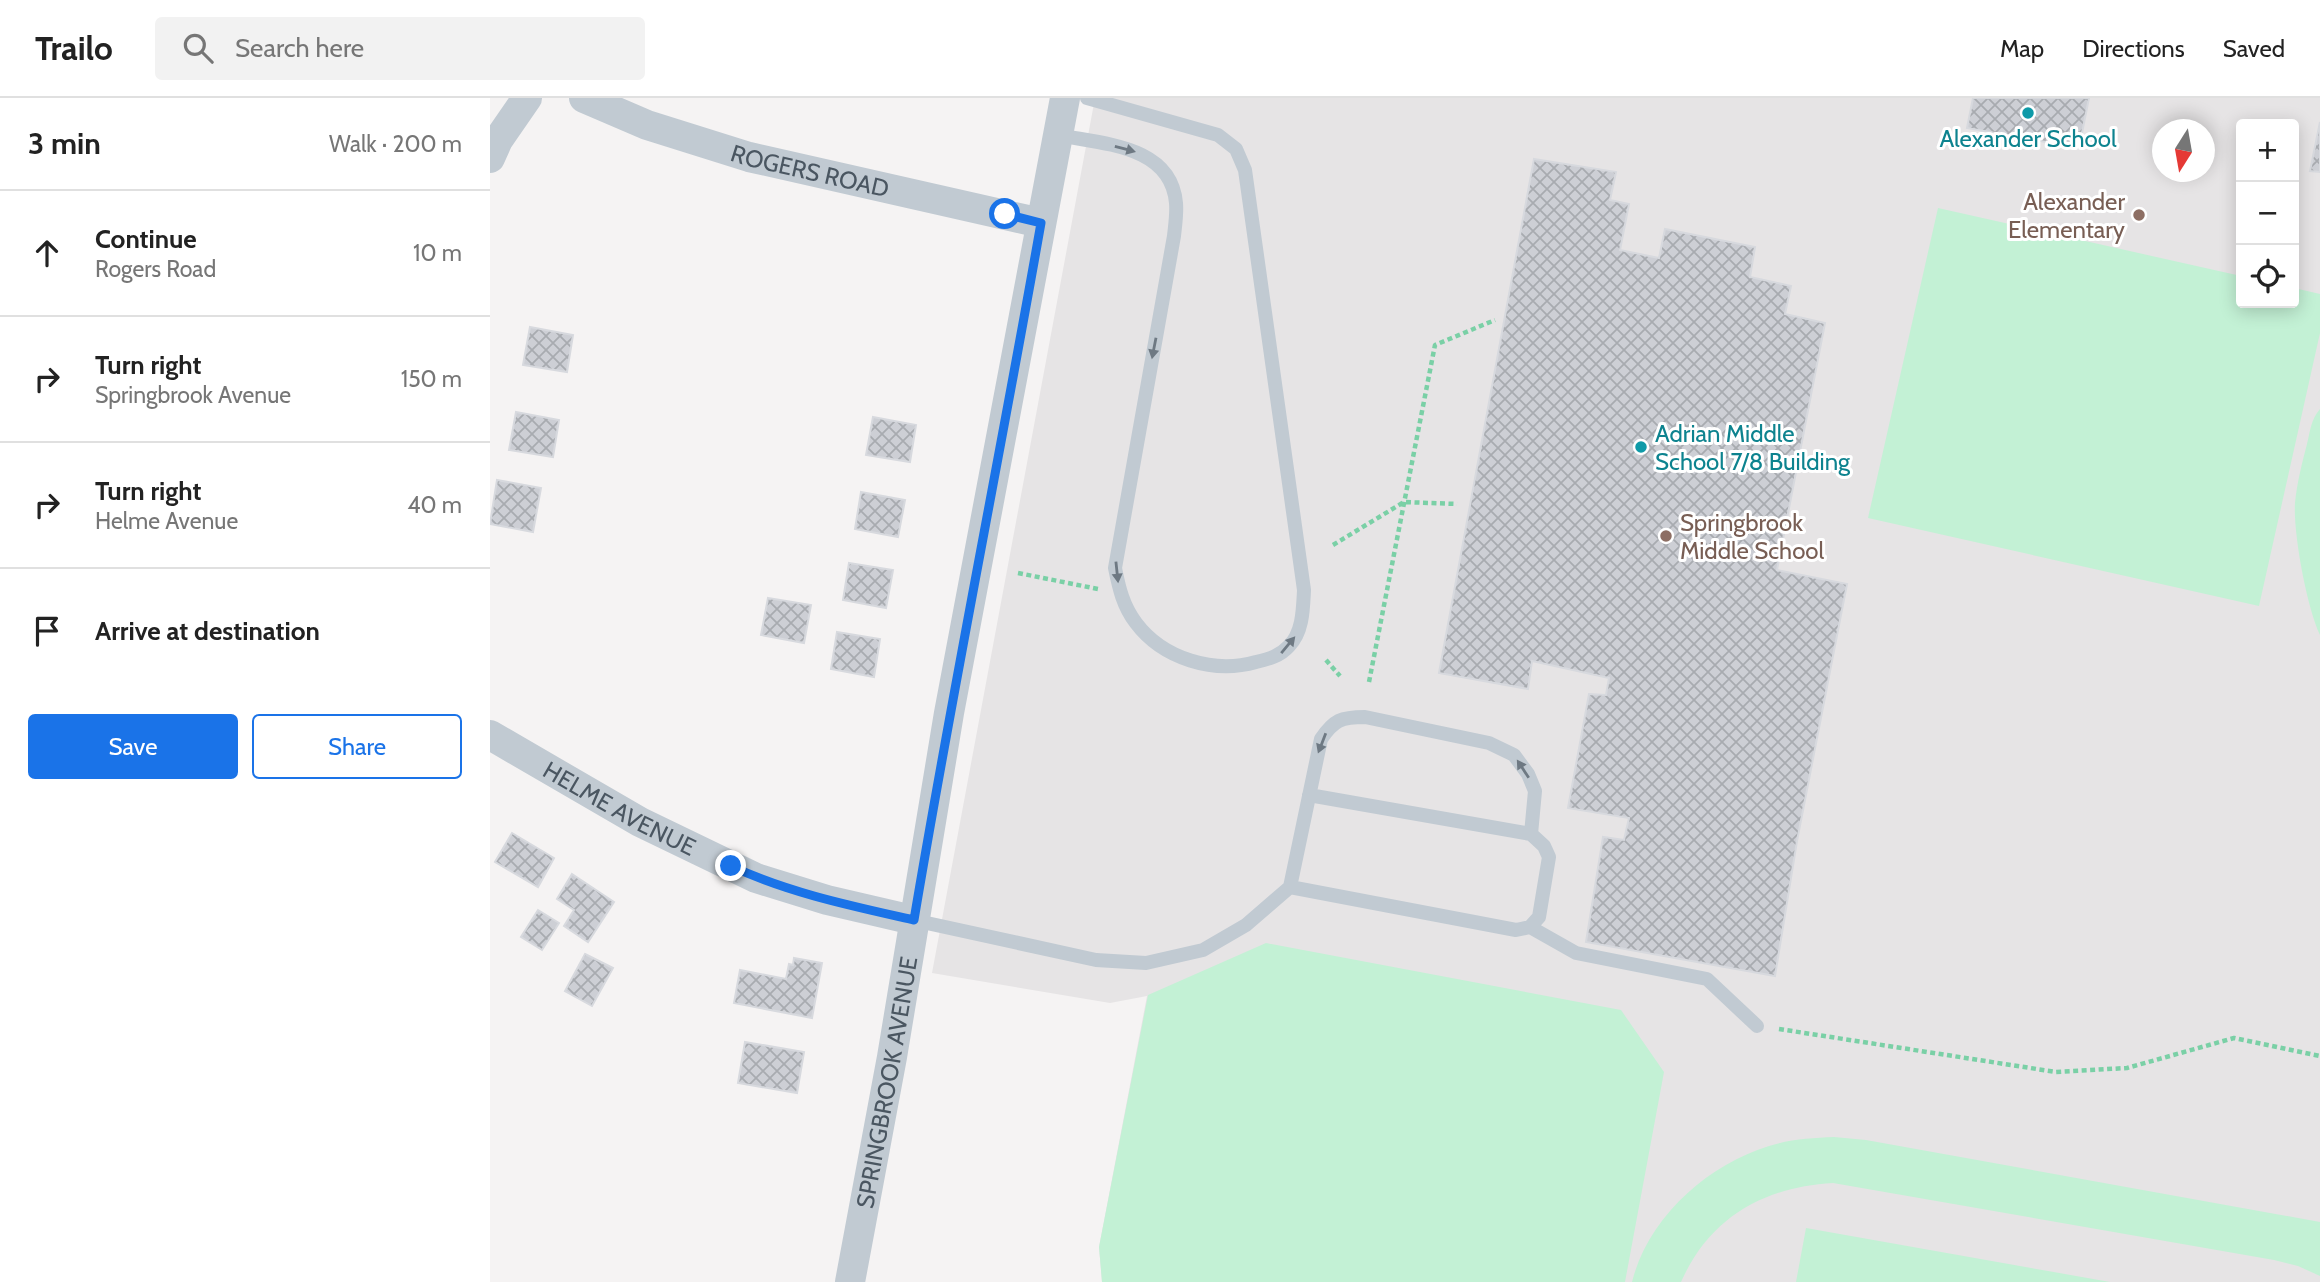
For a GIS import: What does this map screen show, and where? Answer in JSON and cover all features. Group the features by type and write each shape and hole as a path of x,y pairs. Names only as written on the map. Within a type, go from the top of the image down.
{"street":[{"path":"490,159 498,140 527,98"},
{"name":"ROGERS ROAD","path":"584,98 647,125 749,157 1041,223"},
{"name":"SPRINGBROOK AVENUE","path":"850,1282 892,1056 949,713 1065,98"},
{"name":"HELME AVENUE","path":"490,735 640,822 756,877 827,900 914,920"}],"lane":[{"path":"1058,135 1129,149 1150,158 1169,180 1176,202 1174,236 1115,568 1122,599 1136,624 1163,648 1188,660 1215,666 1249,664 1276,657 1292,644 1303,618 1304,590 1245,170 1236,149 1218,135 1087,98"},
{"path":"914,920 1096,960 1146,963 1203,950 1246,925 1290,887 1321,739 1332,723 1349,717 1365,717 1489,743 1514,755 1528,774 1535,791 1531,834"},
{"path":"1290,887 1516,930 1530,927 1539,917 1549,856 1544,846 1531,834 1310,795"},
{"path":"1530,927 1576,953 1707,979 1757,1026"}],"path":[{"path":"1369,681 1435,345 1495,320"},
{"path":"1333,545 1404,502 1457,505"},
{"path":"1018,573 1102,590"},
{"path":"1326,660 1340,676"},
{"path":"1757,1026 2056,1072 2127,1068 2234,1038 2320,1056"}],"shaded area":[{"name":"Springbrook Middle School","path":"1095,98 2320,98 2320,1282 1102,1282 1099,1247 1147,996 1110,1003 932,973"}],"green space":[{"path":"1938,208 2236,275 2236,308 2299,308 2299,289 2320,294 2320,333 2259,606 1868,518"},
{"path":"2320,409 2320,635 2306,589 2299,551 2295,503 2311,426"},
{"path":"1266,943 1621,1010 1664,1072 1625,1282 1102,1282 1099,1247 1148,995"},
{"path":"1834,1137 1866,1140 2320,1222 2320,1276 2298,1266 2274,1260 1833,1183 1784,1191 1742,1210 1707,1240 1681,1282 1632,1282 1651,1236 1683,1197 1703,1181 1724,1166 1769,1146 1793,1140"},
{"path":"1806,1228 2110,1282 1796,1282"}],"building":[{"name":"Alexander School","path":"1973,98 2089,98 2079,148 1967,128"},
{"path":"2320,122 2320,172 2310,171"},
{"name":"Adrian Middle School 7/8 Building","path":"1534,159 1616,172 1610,200 1629,204 1620,250 1659,258 1665,229 1755,247 1750,277 1791,286 1785,314 1825,323 1777,570 1847,584 1797,841 1775,976 1586,942 1603,837 1624,840 1629,818 1568,808 1589,694 1606,695 1609,678 1532,661 1528,689 1439,673"},
{"path":"530,327 573,335 567,372 523,365"},
{"path":"516,412 559,420 553,457 509,450"},
{"path":"873,417 916,425 910,462 866,455"},
{"path":"497,480 541,488 533,532 490,524"},
{"path":"861,492 905,500 898,537 855,529"},
{"path":"849,563 893,570 886,608 843,600"},
{"path":"768,598 811,605 804,643 761,635"},
{"path":"837,632 880,639 874,677 831,669"},
{"path":"512,833 554,858 538,887 495,862"},
{"path":"572,874 614,902 588,942 564,926 574,910 557,899"},
{"path":"538,910 559,923 542,950 521,937"},
{"path":"585,954 613,968 592,1006 565,991"},
{"path":"794,958 822,963 812,1018 734,1003 740,970 786,979 789,964 793,965"},
{"path":"745,1042 804,1052 797,1093 738,1083"}],"place":[{"name":"Alexander School","path":"2028,113"},
{"name":"Alexander Elementary","path":"2139,215"},
{"name":"Adrian Middle School 7/8 Building","path":"1641,447"},
{"name":"Springbrook Middle School","path":"1666,536"}],"route":[{"path":"731,866 827,900 914,920 949,713 1041,223 1005,214"}]}
